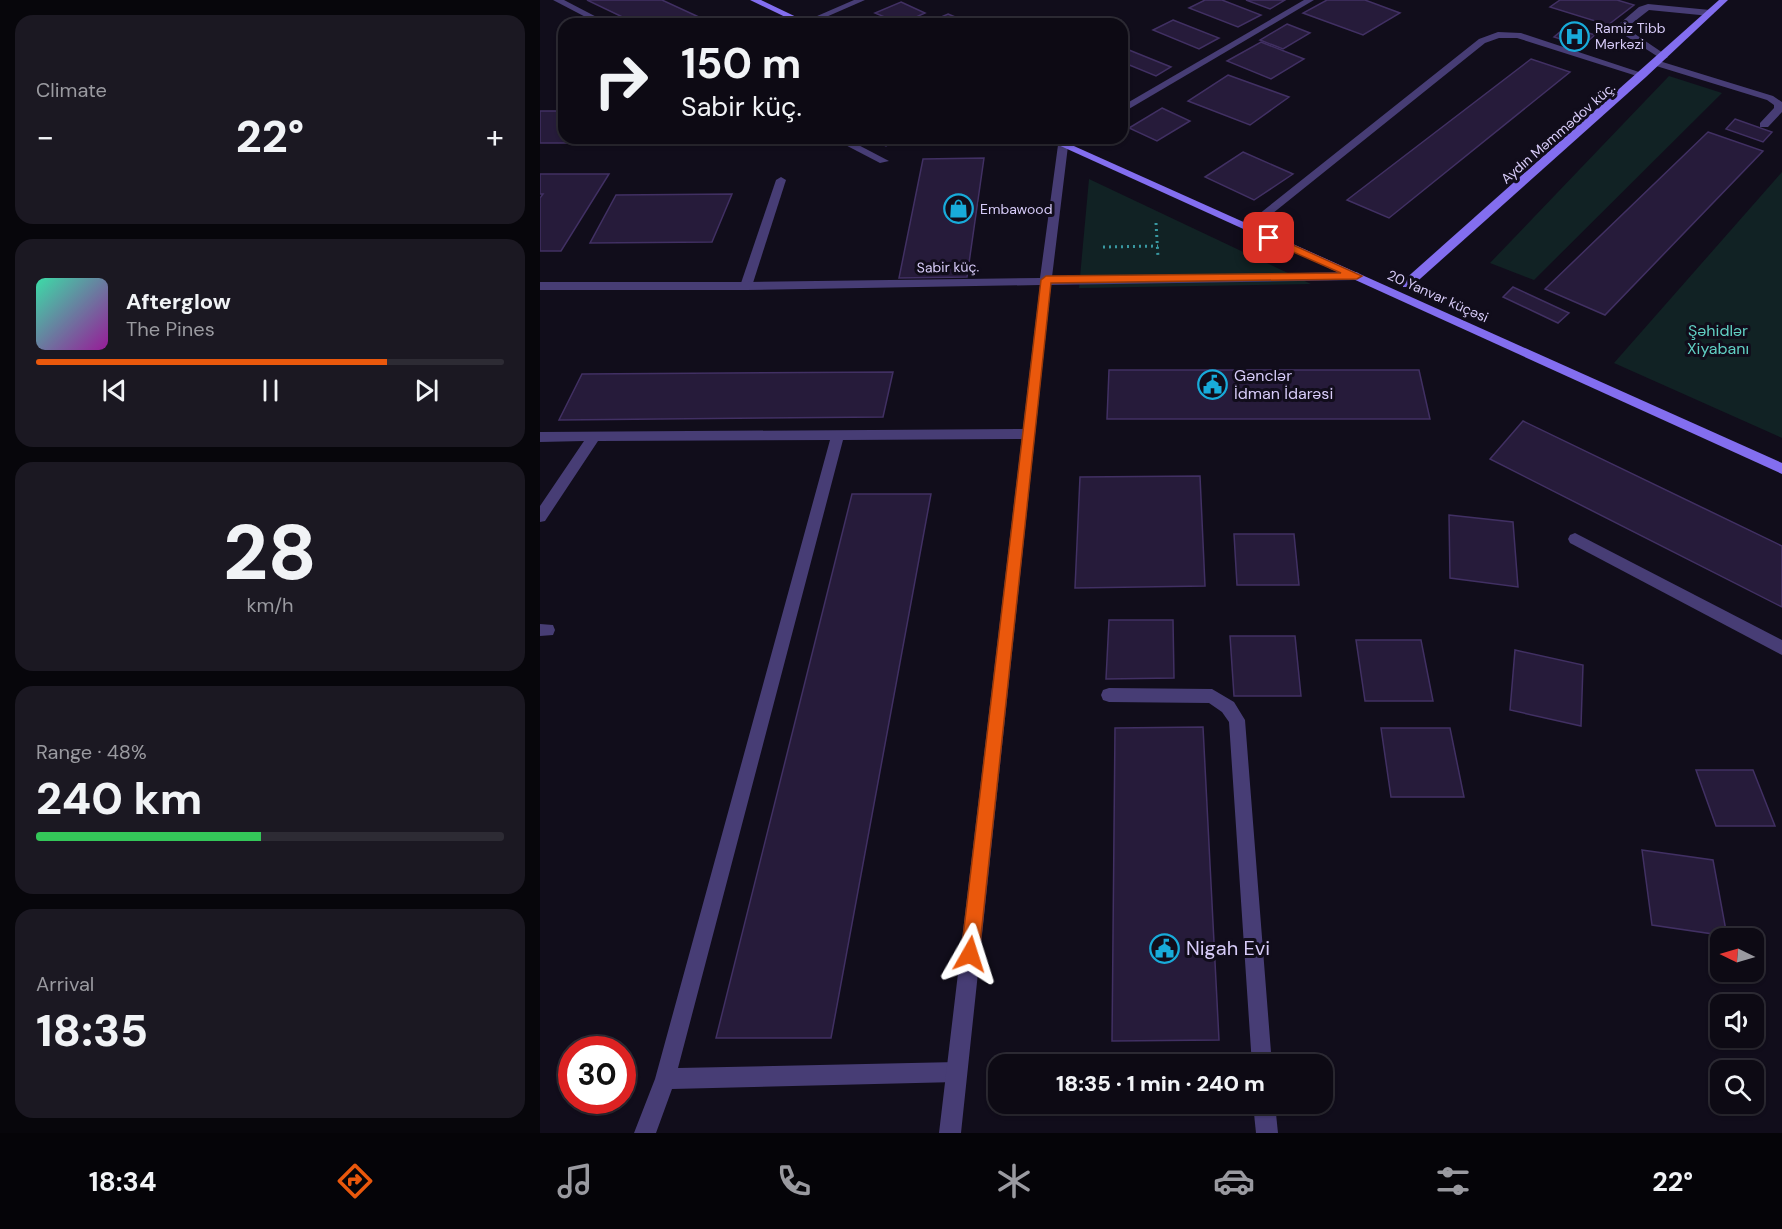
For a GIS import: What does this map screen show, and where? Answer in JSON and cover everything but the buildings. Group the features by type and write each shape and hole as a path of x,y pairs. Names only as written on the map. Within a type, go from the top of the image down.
{"main road":[{"path":"754,0 793,18"},
{"name":"Aydın Məmmədov küç.","path":"1407,284 1660,60 1724,0"},
{"name":"20 Yanvar küçəsi","path":"1070,144 1248,228 1782,469"}],"street":[{"path":"557,0 594,18"},
{"path":"820,18 861,0"},
{"path":"1128,106 1310,0"},
{"path":"1710,13 1648,7 1642,9 1621,27 1622,31 1660,60 1770,98 1779,104 1779,109 1764,125"},
{"path":"1248,228 1482,41 1498,35 1518,35 1643,75"},
{"path":"849,144 884,161"},
{"path":"950,1133 1027,434 1062,144"},
{"path":"746,286 781,180"},
{"name":"Sabir küç.","path":"540,286 746,286 1357,276"},
{"path":"540,437 1027,434"},
{"path":"645,1133 665,1079 838,435"},
{"path":"540,517 594,437"},
{"path":"1575,539 1782,648"},
{"path":"1109,695 1212,696 1228,706 1237,720 1261,1054"},
{"path":"665,1079 957,1072"},
{"path":"1265,1114 1267,1133"}],"path":[{"path":"1156,223 1157,279"},
{"path":"1103,247 1158,246"}],"green space":[{"path":"1669,76 1722,93 1534,280 1490,263"},
{"name":"Şəhidlər Xiyabanı","path":"1782,172 1782,438 1614,363"},
{"path":"1089,179 1311,284 1079,288"}],"place":[{"name":"Ramiz Tibb Mərkəzi","path":"1574,36"},
{"name":"Embawood","path":"959,209"},
{"name":"Gənclər İdman İdarəsi","path":"1213,384"},
{"name":"Nigah Evi","path":"1165,948"}],"route":[{"path":"970,954 1024,458 1046,280 1357,276 1269,238"}]}
